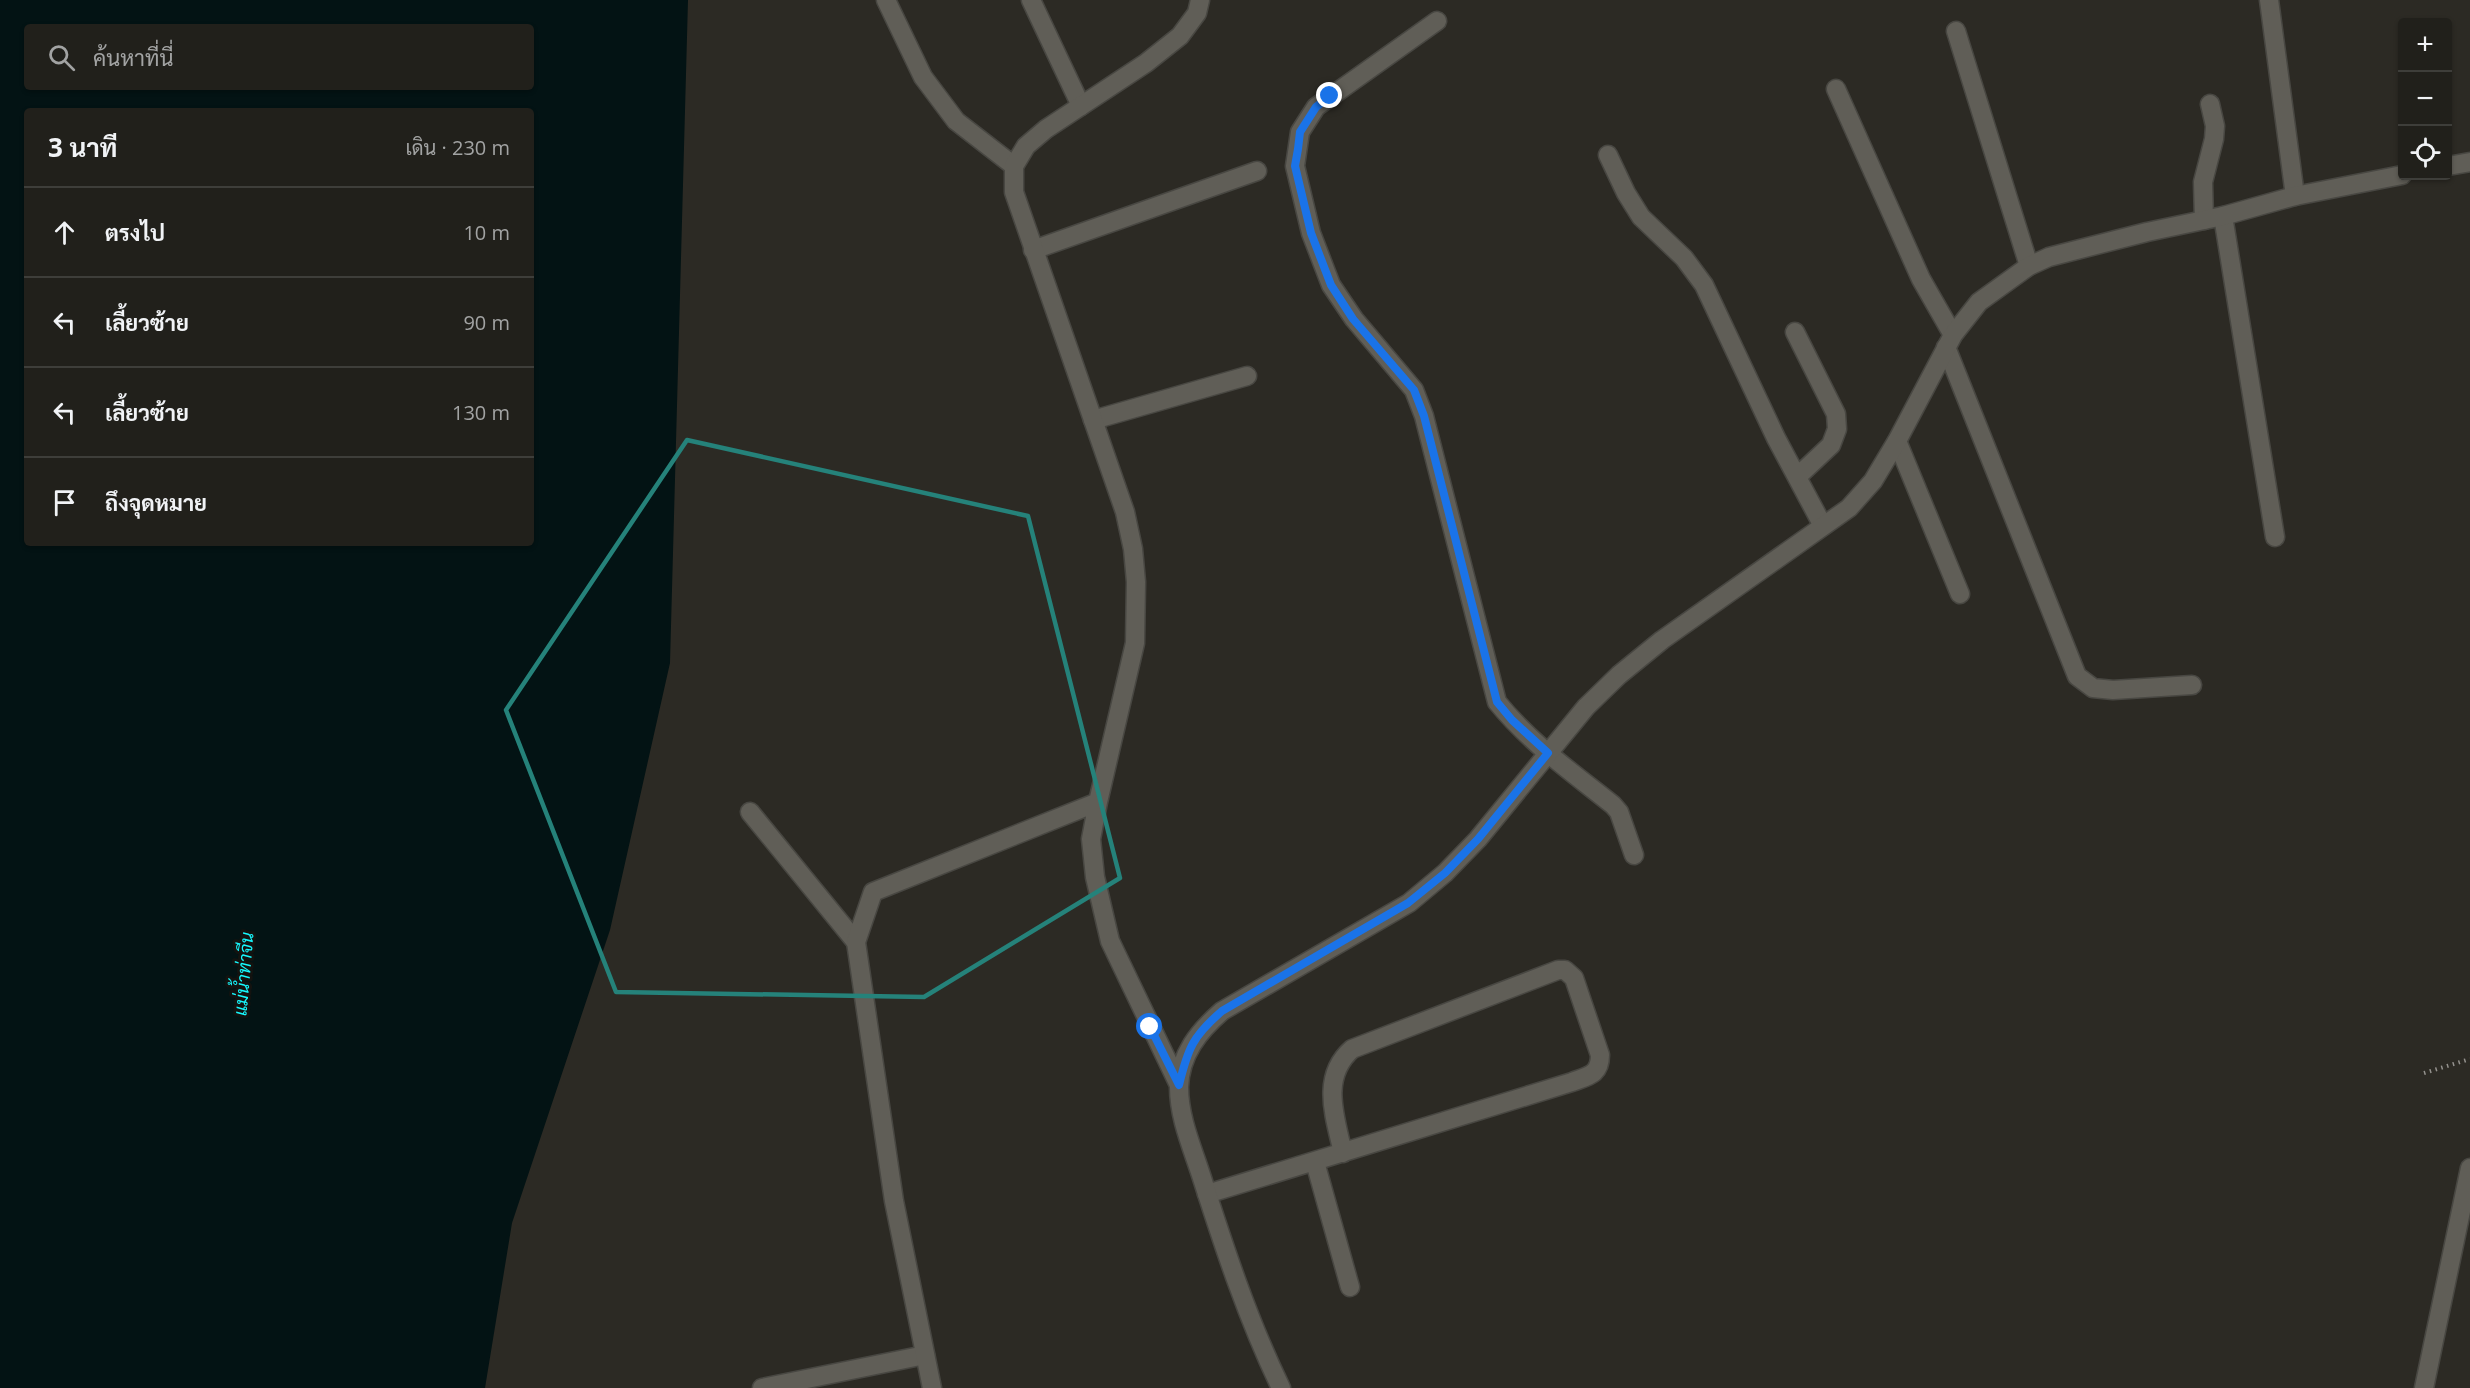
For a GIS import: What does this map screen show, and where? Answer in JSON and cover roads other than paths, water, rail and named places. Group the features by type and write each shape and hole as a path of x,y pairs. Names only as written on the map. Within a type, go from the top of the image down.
{"street":[{"path":"886,0 923,77 950,112 981,143 1014,166"},
{"path":"1031,0 1081,106"},
{"path":"1179,1085 1110,941 1095,877 1091,839 1135,643 1136,582 1133,549 1125,512 1014,192 1014,166 1026,146 1046,129 1146,63 1180,36 1197,14 1200,0"},
{"path":"2269,0 2295,196"},
{"path":"1437,21 1316,107 1300,132 1295,166 1311,233 1331,285 1353,319 1414,390 1424,416 1497,702 1512,720 1548,753 1613,805 1619,812 1634,855"},
{"path":"1956,31 2029,266"},
{"path":"1836,89 1950,341 2077,676 2093,688 2114,690 2192,685"},
{"path":"2204,220 2203,182 2214,140 2215,126 2210,104"},
{"path":"1608,155 1626,193 1641,217 1684,258 1704,285 1823,526"},
{"path":"2452,165 2470,162"},
{"path":"1033,250 1257,171"},
{"path":"1281,1388 1264,1354 1180,1111 1179,1085 1186,1054 1201,1029 1222,1011 1408,903 1445,873 1478,839 1586,707 1653,647 1849,508 1873,481 1950,341 1979,302 2029,266 2049,257 2223,216 2295,196 2398,176"},
{"path":"2223,216 2275,537"},
{"path":"1795,332 1836,414 1837,429 1831,445 1797,477"},
{"path":"1093,420 1246,376"},
{"path":"1897,441 1960,594"},
{"path":"932,1388 894,1201 856,942 873,892 1098,802"},
{"path":"750,812 856,942"},
{"path":"1207,1194 1315,1162 1344,1153 1572,1082 1594,1074 1600,1066 1600,1055 1574,978 1565,970 1558,970 1352,1049 1339,1063 1332,1083 1332,1100 1344,1153"},
{"path":"1315,1162 1350,1287"},
{"path":"2424,1388 2470,1168"},
{"path":"762,1388 925,1355"}],"water":[{"name":"แม่น้ำท่าจีน","path":"0,0 688,0 670,663 610,930 512,1223 485,1388 0,1388"}]}
